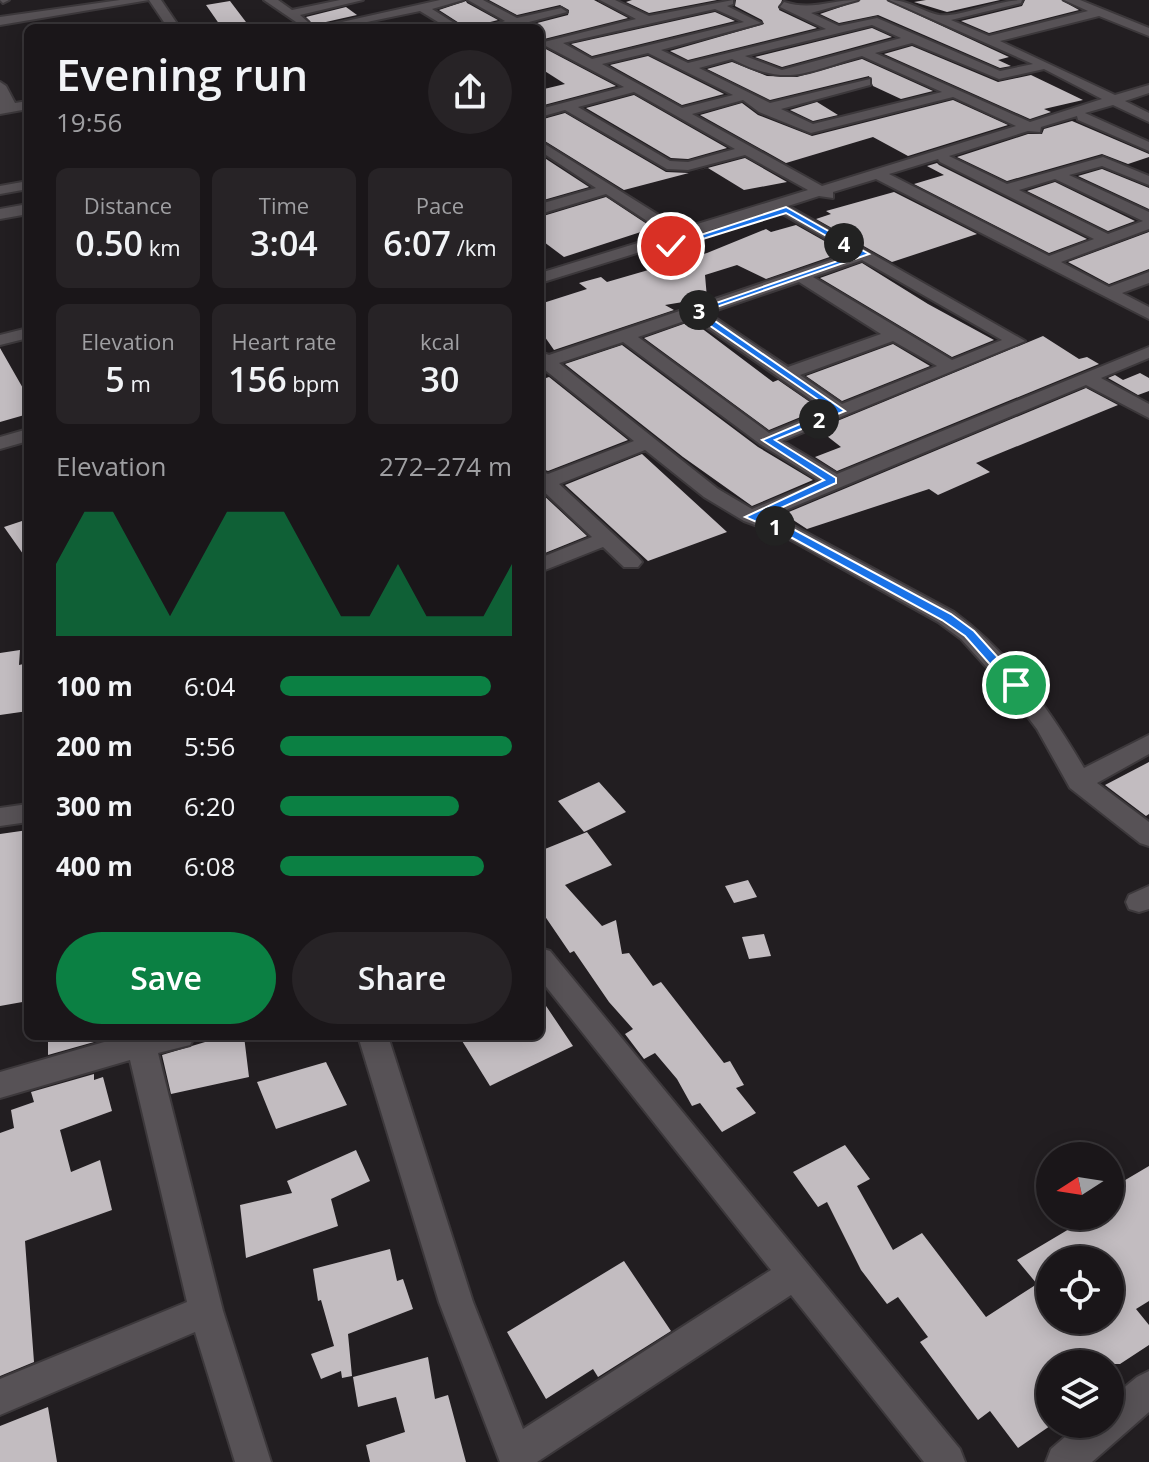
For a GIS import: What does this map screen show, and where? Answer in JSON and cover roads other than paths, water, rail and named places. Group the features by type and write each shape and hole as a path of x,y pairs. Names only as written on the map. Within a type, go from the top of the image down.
{"street":[{"path":"0,18 105,0"},
{"path":"0,18 144,0"},
{"path":"155,0 171,24"},
{"path":"270,0 304,24"},
{"path":"290,14 357,0"},
{"path":"341,24 457,0"},
{"path":"474,0 515,22"},
{"path":"538,0 599,31"},
{"path":"606,0 647,20"},
{"path":"546,43 736,0"},
{"path":"800,12 852,0"},
{"path":"895,0 1046,65 1149,118"},
{"path":"939,19 1017,1"},
{"path":"1079,1 1149,32"},
{"path":"716,5 793,41"},
{"path":"784,5 839,30"},
{"path":"421,7 449,24"},
{"path":"685,68 920,11"},
{"path":"507,24 561,12"},
{"path":"988,40 1100,12"},
{"path":"366,19 374,24"},
{"path":"873,21 999,75 1013,75 1046,65"},
{"path":"590,63 755,23"},
{"path":"733,55 763,70 782,74 913,39"},
{"path":"546,43 590,63 826,194"},
{"path":"648,48 803,128 822,129 954,93"},
{"path":"863,52 1034,128"},
{"path":"849,74 908,106"},
{"path":"0,86 5,109"},
{"path":"544,112 635,88"},
{"path":"764,109 876,88"},
{"path":"882,176 945,159 1034,128 1083,117 1149,89"},
{"path":"679,113 741,97"},
{"path":"544,277 826,194 1117,103 1149,98"},
{"path":"567,106 667,165 688,166 746,150"},
{"path":"1083,117 1149,147"},
{"path":"544,148 679,235"},
{"path":"945,159 1108,240"},
{"path":"1006,189 1103,161 1149,180"},
{"path":"1055,174 1149,221"},
{"path":"882,176 1149,314"},
{"path":"0,190 24,186"},
{"path":"544,205 608,189"},
{"path":"544,285 786,210 826,194"},
{"path":"0,214 24,210"},
{"path":"767,440 1016,341 786,210"},
{"path":"1048,262 1149,221"},
{"path":"544,359 695,312 865,254"},
{"path":"801,276 894,335 952,367"},
{"path":"1108,293 1149,277"},
{"path":"695,312 840,411"},
{"path":"0,340 24,334"},
{"path":"623,334 767,440 832,480"},
{"path":"786,374 894,335"},
{"path":"751,517 832,480 1089,379 1149,352"},
{"path":"544,360 711,493 751,517 789,531 946,617 969,634 1046,724 1079,782 1149,836"},
{"path":"1089,379 1149,412"},
{"path":"0,443 24,436"},
{"path":"544,479 648,442"},
{"path":"0,454 24,447"},
{"path":"544,480 631,562"},
{"path":"544,564 605,539"},
{"path":"1079,782 1149,743"},
{"path":"0,817 24,814"},
{"path":"544,964 947,1462"},
{"path":"0,1085 159,1040"},
{"path":"163,1040 206,1311 253,1462"},
{"path":"374,1040 456,1302 517,1458 796,1273"},
{"path":"0,1397 206,1311"},
{"path":"1064,1462 1130,1409"}]}
